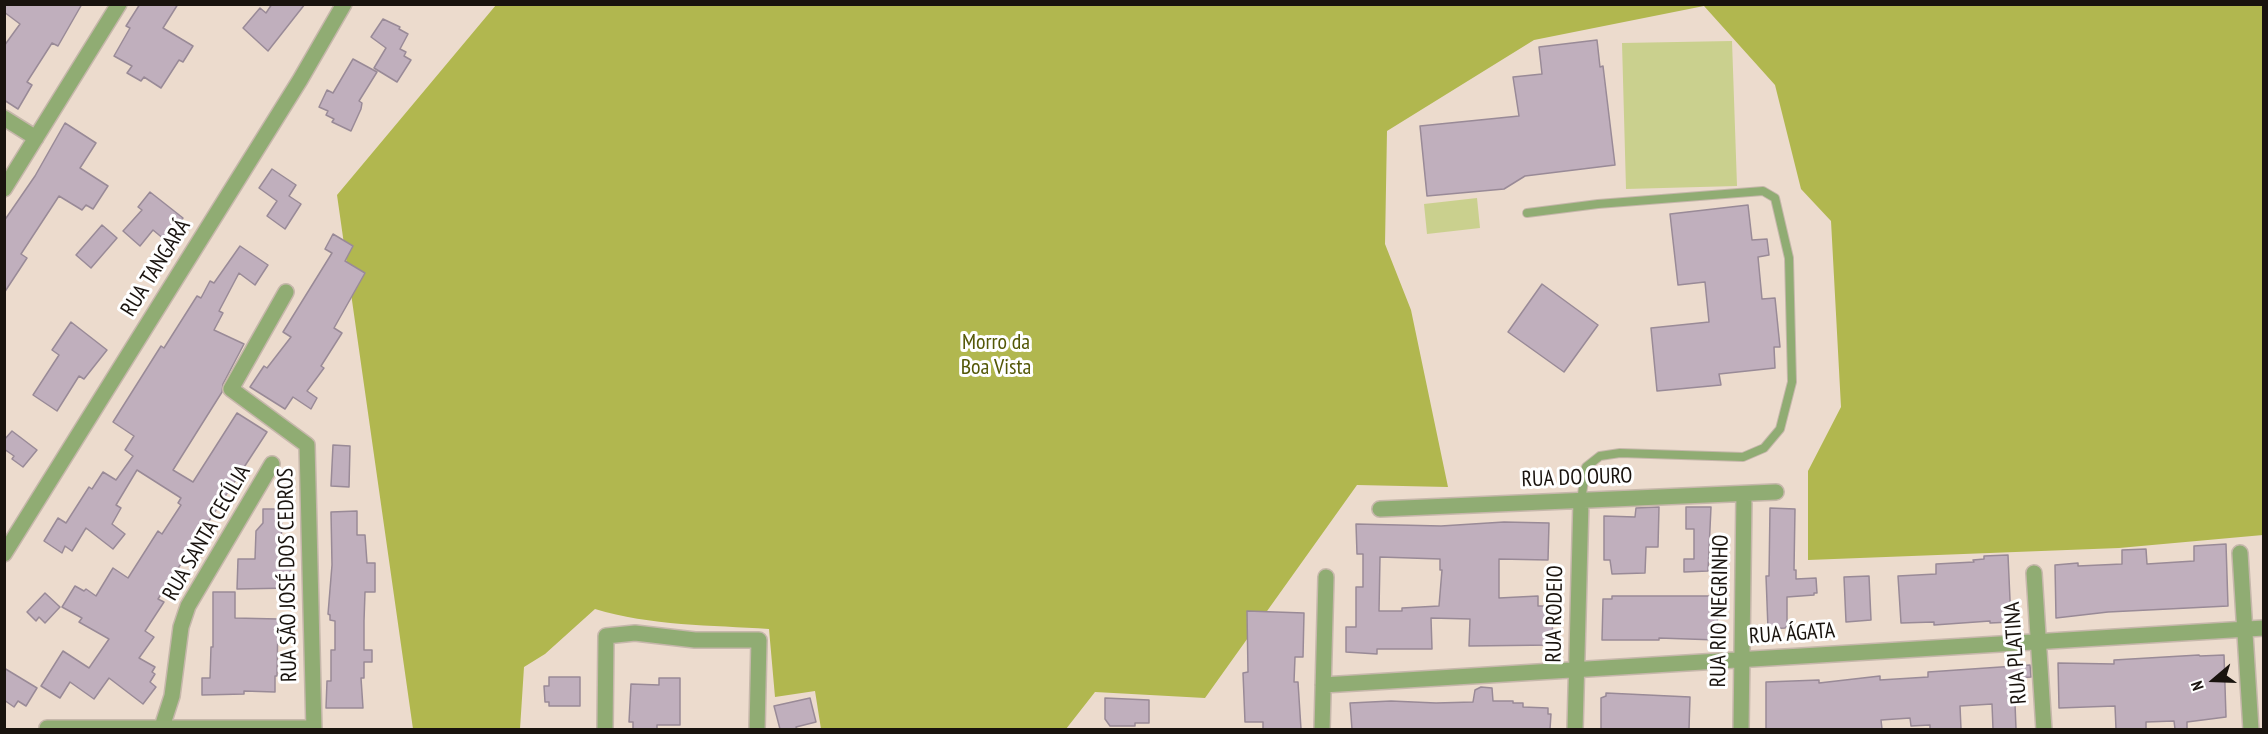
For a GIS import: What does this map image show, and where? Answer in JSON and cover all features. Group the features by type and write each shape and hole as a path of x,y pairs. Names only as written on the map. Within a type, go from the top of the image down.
{"street":[{"path":"4,189 119,4"},
{"name":"RUA TANGARÁ","path":"4,554 300,80 344,4"},
{"path":"4,118 36,138"},
{"name":"RUA SÃO JOSÉ DOS CEDROS","path":"286,292 231,389 307,445 314,729"},
{"name":"RUA SANTA CECÍLIA","path":"161,729 172,696 181,627 188,606 272,464"},
{"name":"RUA DO OURO","path":"1380,509 1776,492"},
{"name":"RUA RIO NEGRINHO","path":"1741,729 1744,494"},
{"name":"RUA RODEIO","path":"1575,729 1581,501"},
{"path":"2240,553 2251,729"},
{"name":"RUA PLATINA","path":"2034,573 2044,729"},
{"path":"1322,729 1326,577"},
{"name":"RUA ÁGATA","path":"1323,686 2264,628"},
{"path":"605,729 606,636 635,633 695,640 759,640 757,729"},
{"path":"46,728 314,729"}],"lane":[{"path":"1527,213 1598,204 1763,191 1775,198 1789,258 1792,382 1780,429 1764,448 1743,457 1620,453 1600,456 1586,467 1581,501"}],"green space":[{"name":"Morro da Boa Vista","path":"496,5 2263,5 2263,535 2119,548 1808,560 1808,471 1841,407 1831,221 1801,189 1775,85 1704,6 1534,40 1387,131 1385,244 1411,310 1448,487 1357,485 1205,698 1095,692 1066,729 821,729 815,691 775,697 769,629 659,622 595,609 545,654 524,667 520,729 413,729 337,195"},
{"path":"1732,41 1737,186 1626,189 1622,43"},
{"path":"1477,198 1480,228 1427,234 1424,204"}],"building":[{"path":"4,4 82,4 58,46 52,43 27,82 32,85 18,109 4,100 4,46 20,24 4,12"},
{"path":"140,4 178,4 163,28 193,46 183,62 179,60 161,88 144,77 141,81 127,73 132,66 114,56 130,28 126,26"},
{"path":"272,4 305,4 268,51 243,28 260,8 266,13"},
{"path":"383,19 400,27 399,29 408,34 400,49 406,52 404,56 411,60 397,82 374,68 386,48 371,37"},
{"path":"1597,40 1600,67 1603,66 1615,165 1525,176 1504,189 1427,196 1420,126 1519,116 1513,77 1542,74 1539,47"},
{"path":"353,59 377,72 359,101 362,103 361,109 351,131 332,122 334,119 326,115 328,111 319,107 327,90 333,93"},
{"path":"65,123 96,143 80,168 108,186 93,209 86,205 82,210 59,196 21,254 27,258 4,293 4,221 35,176"},
{"path":"272,169 296,185 289,196 301,204 285,229 267,216 277,201 259,188"},
{"path":"150,192 183,218 165,240 153,230 140,246 123,231 142,210 138,207"},
{"path":"1748,205 1752,240 1767,239 1769,255 1758,257 1762,299 1775,298 1780,347 1774,347 1775,368 1719,374 1721,385 1657,391 1651,328 1709,322 1705,282 1678,285 1670,214"},
{"path":"102,225 117,238 91,268 76,255"},
{"path":"333,234 353,246 345,261 365,273 334,328 342,333 321,366 324,368 307,391 317,398 311,409 293,397 285,409 250,387 264,366 267,368 291,337 283,332 332,253 325,249"},
{"path":"240,246 268,265 255,285 239,273 219,311 223,313 214,330 244,344 223,384 222,392 173,470 193,482 237,413 267,432 158,599 164,602 145,631 154,637 139,658 155,667 152,672 155,674 150,682 156,687 143,704 109,678 94,699 70,682 60,698 41,686 63,651 89,668 109,639 79,622 82,618 62,607 75,586 84,591 86,589 96,596 113,568 128,578 158,531 162,534 181,505 178,503 181,498 137,470 116,505 121,508 112,524 125,534 113,549 86,528 72,551 65,546 62,553 44,541 58,518 66,523 89,487 92,489 103,472 116,480 133,456 125,450 134,436 113,422 161,346 164,348 197,296 201,298 210,281 214,283"},
{"path":"1542,284 1598,325 1564,372 1508,332"},
{"path":"71,322 107,350 84,379 79,376 57,411 33,395 59,355 52,350"},
{"path":"12,431 37,450 23,467 4,449 4,440"},
{"path":"333,445 350,446 349,487 331,486"},
{"path":"1659,507 1658,547 1646,547 1645,573 1612,574 1610,560 1604,560 1604,516 1635,517 1636,508"},
{"path":"1686,507 1711,507 1708,571 1684,572 1684,559 1694,559 1694,529 1686,529"},
{"path":"1770,508 1795,509 1794,570 1796,570 1796,579 1816,578 1817,593 1787,597 1787,626 1768,629 1766,576 1769,576"},
{"path":"263,509 282,509 281,560 291,560 290,588 237,589 238,559 255,559 256,531 263,523"},
{"path":"357,511 357,535 365,535 367,563 375,563 375,592 365,592 364,621 364,650 372,650 372,662 364,662 364,678 361,678 363,708 326,708 327,681 331,681 331,650 335,650 335,621 330,620 328,614 332,565 331,512"},
{"path":"1504,522 1549,523 1548,560 1499,559 1499,598 1538,596 1538,606 1553,606 1552,645 1469,646 1470,619 1431,618 1432,649 1377,649 1377,654 1346,652 1346,627 1356,627 1356,587 1363,587 1363,554 1357,554 1356,524 1441,526","holes":["1380,557 1440,559 1440,570 1442,570 1439,606 1402,608 1402,611 1379,611"]},
{"path":"2226,544 2228,606 2108,612 2056,618 2055,565 2122,564 2122,550 2146,549 2147,564 2194,561 2194,546"},
{"path":"2008,555 2011,622 1990,623 1990,621 1934,625 1934,622 1901,623 1898,576 1936,574 1936,564 1974,562 1973,560 1984,559 1984,556"},
{"path":"1869,576 1871,620 1846,622 1844,577"},
{"path":"213,592 235,592 235,618 278,619 275,692 244,691 244,694 202,695 202,678 210,678 211,647 213,647"},
{"path":"45,593 60,607 45,623 39,617 36,621 27,612"},
{"path":"1612,596 1718,596 1717,640 1659,638 1659,640 1602,640 1603,599 1612,599"},
{"path":"1247,611 1304,613 1303,657 1295,657 1294,682 1298,682 1301,729 1263,729 1263,722 1245,722 1243,673 1248,672"},
{"path":"2224,655 2226,717 2187,722 2187,729 2175,729 2174,721 2146,722 2146,729 2116,729 2115,706 2059,708 2058,663 2114,664 2114,660"},
{"path":"2030,665 2031,677 2014,678 2016,729 1993,729 1992,704 1960,706 1961,729 1930,729 1930,725 1911,726 1910,718 1881,720 1882,729 1766,729 1766,682 1819,680 1819,683 1880,676 1880,680 1928,677 1928,672"},
{"path":"4,668 37,688 26,706 18,701 14,707 4,700"},
{"path":"549,677 580,677 580,706 549,706 549,702 545,702 544,686 549,686"},
{"path":"659,678 680,678 680,725 657,725 657,729 633,729 633,722 629,722 631,684 659,685"},
{"path":"1481,687 1492,688 1493,701 1513,701 1513,703 1523,703 1523,707 1548,708 1548,714 1551,714 1550,729 1352,729 1350,703 1473,702 1475,690"},
{"path":"1606,693 1690,697 1689,729 1601,729 1601,698 1606,696"},
{"path":"810,698 816,722 796,727 797,729 780,729 774,706"},
{"path":"1105,698 1149,700 1149,723 1135,723 1135,726 1110,726 1105,719"}]}
